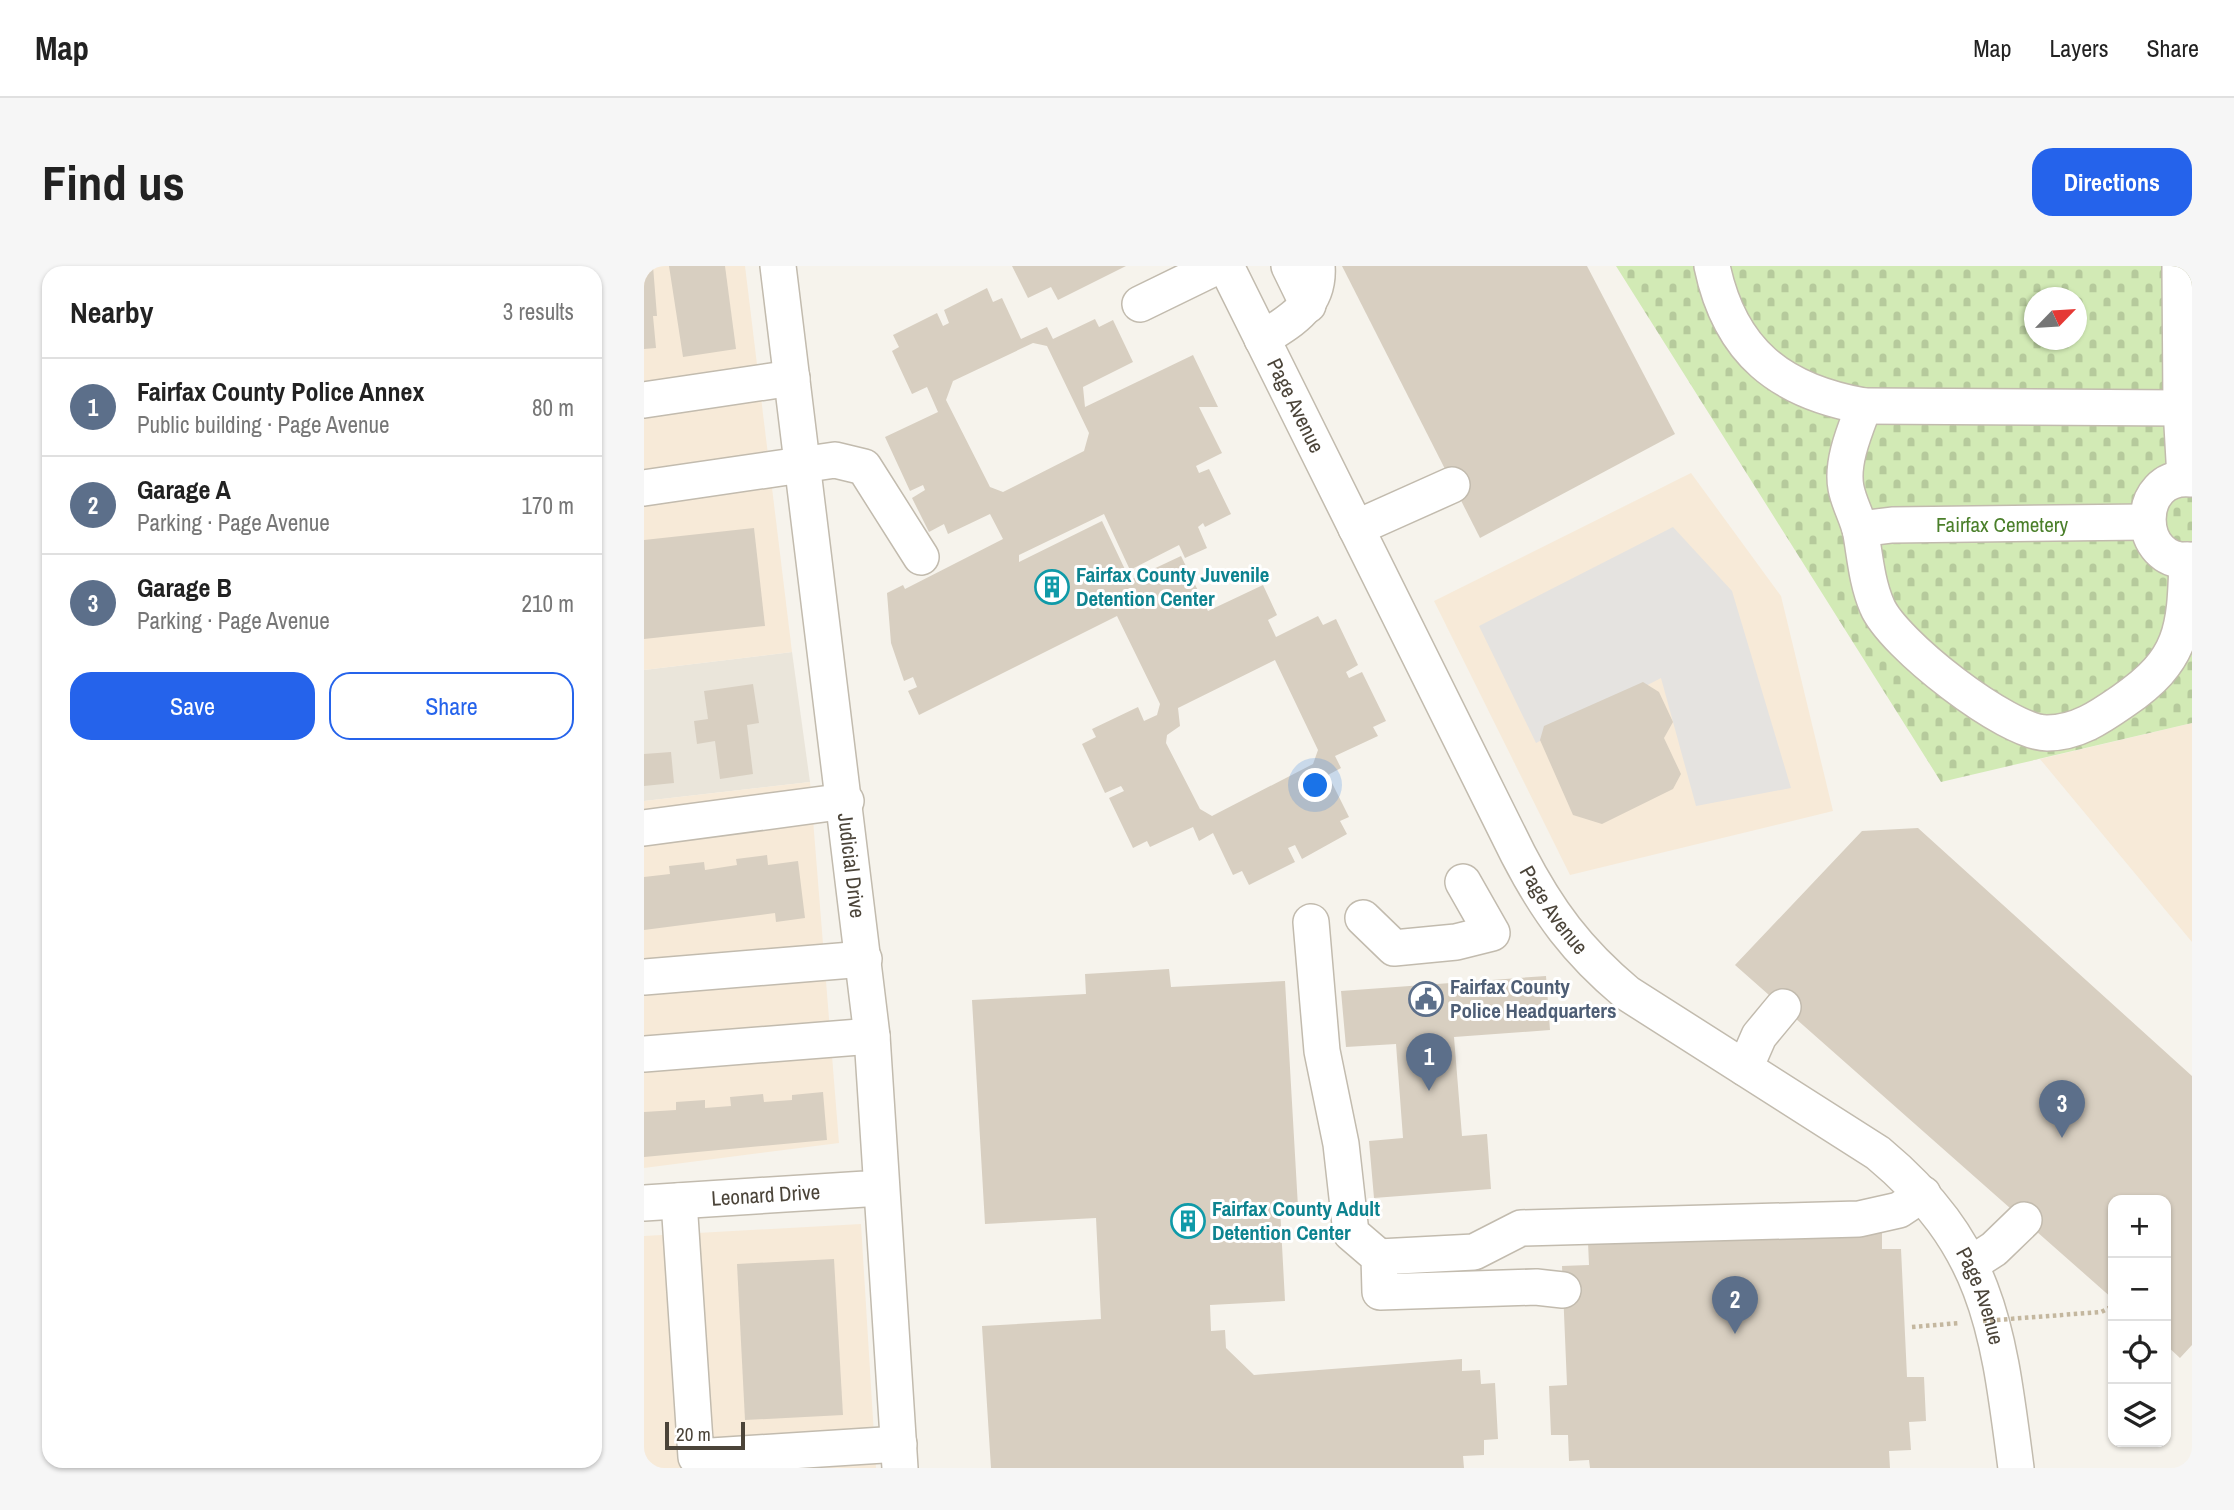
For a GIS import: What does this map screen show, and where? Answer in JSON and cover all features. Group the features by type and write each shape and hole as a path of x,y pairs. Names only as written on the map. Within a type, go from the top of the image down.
{"street":[{"name":"Judicial Drive","path":"778,266 846,801 872,1036 878,1186 900,1456"},
{"path":"1140,304 1218,266"},
{"name":"Page Avenue","path":"1226,266 1518,854 1572,942 1627,993 1878,1153 1938,1210 1971,1264 1986,1295 2002,1358 2016,1468"},
{"path":"1289,266 1308,304"},
{"path":"1262,339 1297,318 1308,304 1317,266"},
{"path":"1712,266 1724,306 1742,339 1765,365 1797,388 1838,402 1864,406 2181,408"},
{"path":"1864,406 1852,438 1845,476 1846,488 1860,528 1877,608 1894,633 1995,715 2018,727 2044,733 2068,731 2096,720 2162,671 2179,637 2190,560 2164,553 2155,544 2146,522 2148,508 2161,488 2188,479 2181,408 2180,266"},
{"path":"644,400 792,378"},
{"path":"644,488 835,460 864,467 921,557"},
{"path":"1356,528 1452,485"},
{"path":"1860,528 1892,525 2146,522"},
{"path":"644,828 846,801"},
{"path":"1363,918 1394,948 1456,942 1492,933 1462,882"},
{"path":"1311,922 1322,1051 1342,1144 1351,1233 1379,1257 1474,1252 1521,1228 1859,1219 1899,1210 1923,1194"},
{"path":"644,977 864,959"},
{"path":"1745,1068 1759,1036 1783,1007"},
{"path":"644,1054 872,1036"},
{"name":"Leonard Drive","path":"644,1203 878,1186"},
{"path":"679,1201 696,1457 900,1456"},
{"path":"1971,1264 1994,1249 2024,1220"},
{"path":"1474,1252 1476,1289"},
{"path":"1379,1257 1380,1292 1536,1287 1563,1290"}],"path":[{"path":"1983,1321 2101,1312 2108,1308"},
{"path":"1912,1327 1955,1324"}],"shaded area":[{"path":"644,266 745,266 792,652 644,670"},
{"path":"1691,473 1781,596 1833,811 1570,875 1434,601"},
{"path":"1673,527 1732,591 1791,788 1696,806 1661,678 1536,743 1479,626"},
{"path":"792,652 810,782 644,801 644,670"},
{"path":"2192,723 2192,942 2040,759"},
{"path":"810,782 839,1143 644,1168 644,801"},
{"path":"861,1224 876,1468 644,1468 644,1236"}],"green space":[{"name":"Fairfax Cemetery","path":"1616,266 2192,266 2192,723 1941,782"}],"building":[{"path":"644,266 653,266 657,316 653,316 656,348 644,349"},
{"path":"669,266 725,266 736,349 683,357"},
{"path":"1012,266 1126,266 1058,300 1051,287 1028,298"},
{"path":"1342,266 1587,266 1675,434 1480,538"},
{"name":"Fairfax County Juvenile Detention Center","path":"987,288 993,302 1002,298 1021,339 1047,327 1053,339 1095,319 1099,327 1113,320 1133,362 1083,387 1085,407 1193,355 1218,407 1199,407 1222,453 1196,466 1199,473 1209,469 1231,514 1205,527 1203,523 1198,527 1207,548 1185,558 1179,545 1130,570 1104,514 1019,555 1019,562 1102,521 1130,580 1181,556 1208,611 1263,585 1277,615 1268,620 1276,637 1318,616 1323,625 1336,619 1358,665 1346,672 1349,678 1362,672 1386,721 1373,727 1378,736 1335,756 1341,768 1328,775 1349,817 1340,821 1347,834 1302,859 1295,845 1288,848 1295,862 1249,885 1242,871 1233,875 1213,833 1199,841 1193,827 1150,847 1147,841 1133,848 1109,798 1124,791 1121,786 1105,793 1082,744 1096,737 1092,729 1138,707 1144,721 1157,715 1160,704 1117,616 919,715 908,691 917,687 913,677 904,681 891,643 887,593 903,585 905,589 1003,539 990,514 948,534 944,524 929,532 912,498 925,490 923,485 910,491 885,437 938,412 927,387 912,394 892,351 899,347 893,335 937,313 943,326 949,323 944,310","holes":["1033,343 1047,346 1089,433 1084,451 1003,492 990,487 946,400 953,381","1275,660 1318,750 1313,764 1212,816 1200,809 1166,743 1167,735 1180,726 1178,708"]},
{"path":"754,528 765,626 644,639 644,540"},
{"path":"1643,682 1659,692 1673,722 1664,738 1681,774 1673,789 1602,824 1573,815 1540,740 1544,726"},
{"path":"753,684 759,723 747,725 753,774 720,779 715,741 697,744 694,721 708,719 704,691"},
{"path":"671,752 674,783 644,786 644,754"},
{"path":"1918,828 2192,1076 2192,1345 2180,1358 2171,1350 2171,1195 2108,1195 2108,1295 1735,965 1862,831"},
{"path":"767,855 768,865 798,861 805,918 776,922 775,913 644,930 644,877 670,874 669,866 704,862 705,870 737,865 736,859"},
{"name":"Fairfax County Adult Detention Center","path":"1169,969 1171,987 1285,981 1298,1207 1280,1208 1285,1301 1210,1305 1211,1331 1225,1330 1226,1348 1254,1375 1462,1359 1462,1371 1480,1370 1481,1384 1495,1383 1498,1439 1484,1440 1484,1455 1463,1456 1464,1468 991,1468 982,1326 1101,1319 1096,1218 985,1224 972,1000 1086,994 1085,974"},
{"path":"1546,976 1550,1030 1454,1037 1462,1136 1487,1134 1491,1189 1374,1198 1369,1141 1403,1138 1396,1044 1346,1047 1341,991"},
{"path":"823,1092 827,1140 644,1157 644,1112 676,1110 676,1102 705,1100 705,1108 731,1106 730,1097 763,1094 764,1102 792,1100 792,1095"},
{"path":"1882,1231 1882,1249 1901,1249 1907,1377 1924,1377 1926,1421 1909,1422 1911,1450 1889,1451 1890,1468 1590,1468 1589,1460 1569,1461 1568,1435 1551,1435 1549,1386 1567,1385 1562,1266 1589,1265 1588,1242"},
{"path":"834,1259 843,1415 745,1420 737,1264"}],"place":[{"name":"Fairfax County Juvenile Detention Center","path":"1052,587"},
{"name":"Fairfax County Police Headquarters","path":"1426,999"},
{"name":"Fairfax County Police Annex","path":"1429,1091"},
{"name":"Garage B","path":"2062,1138"},
{"name":"Fairfax County Adult Detention Center","path":"1188,1221"},
{"name":"Garage A","path":"1735,1334"}]}
